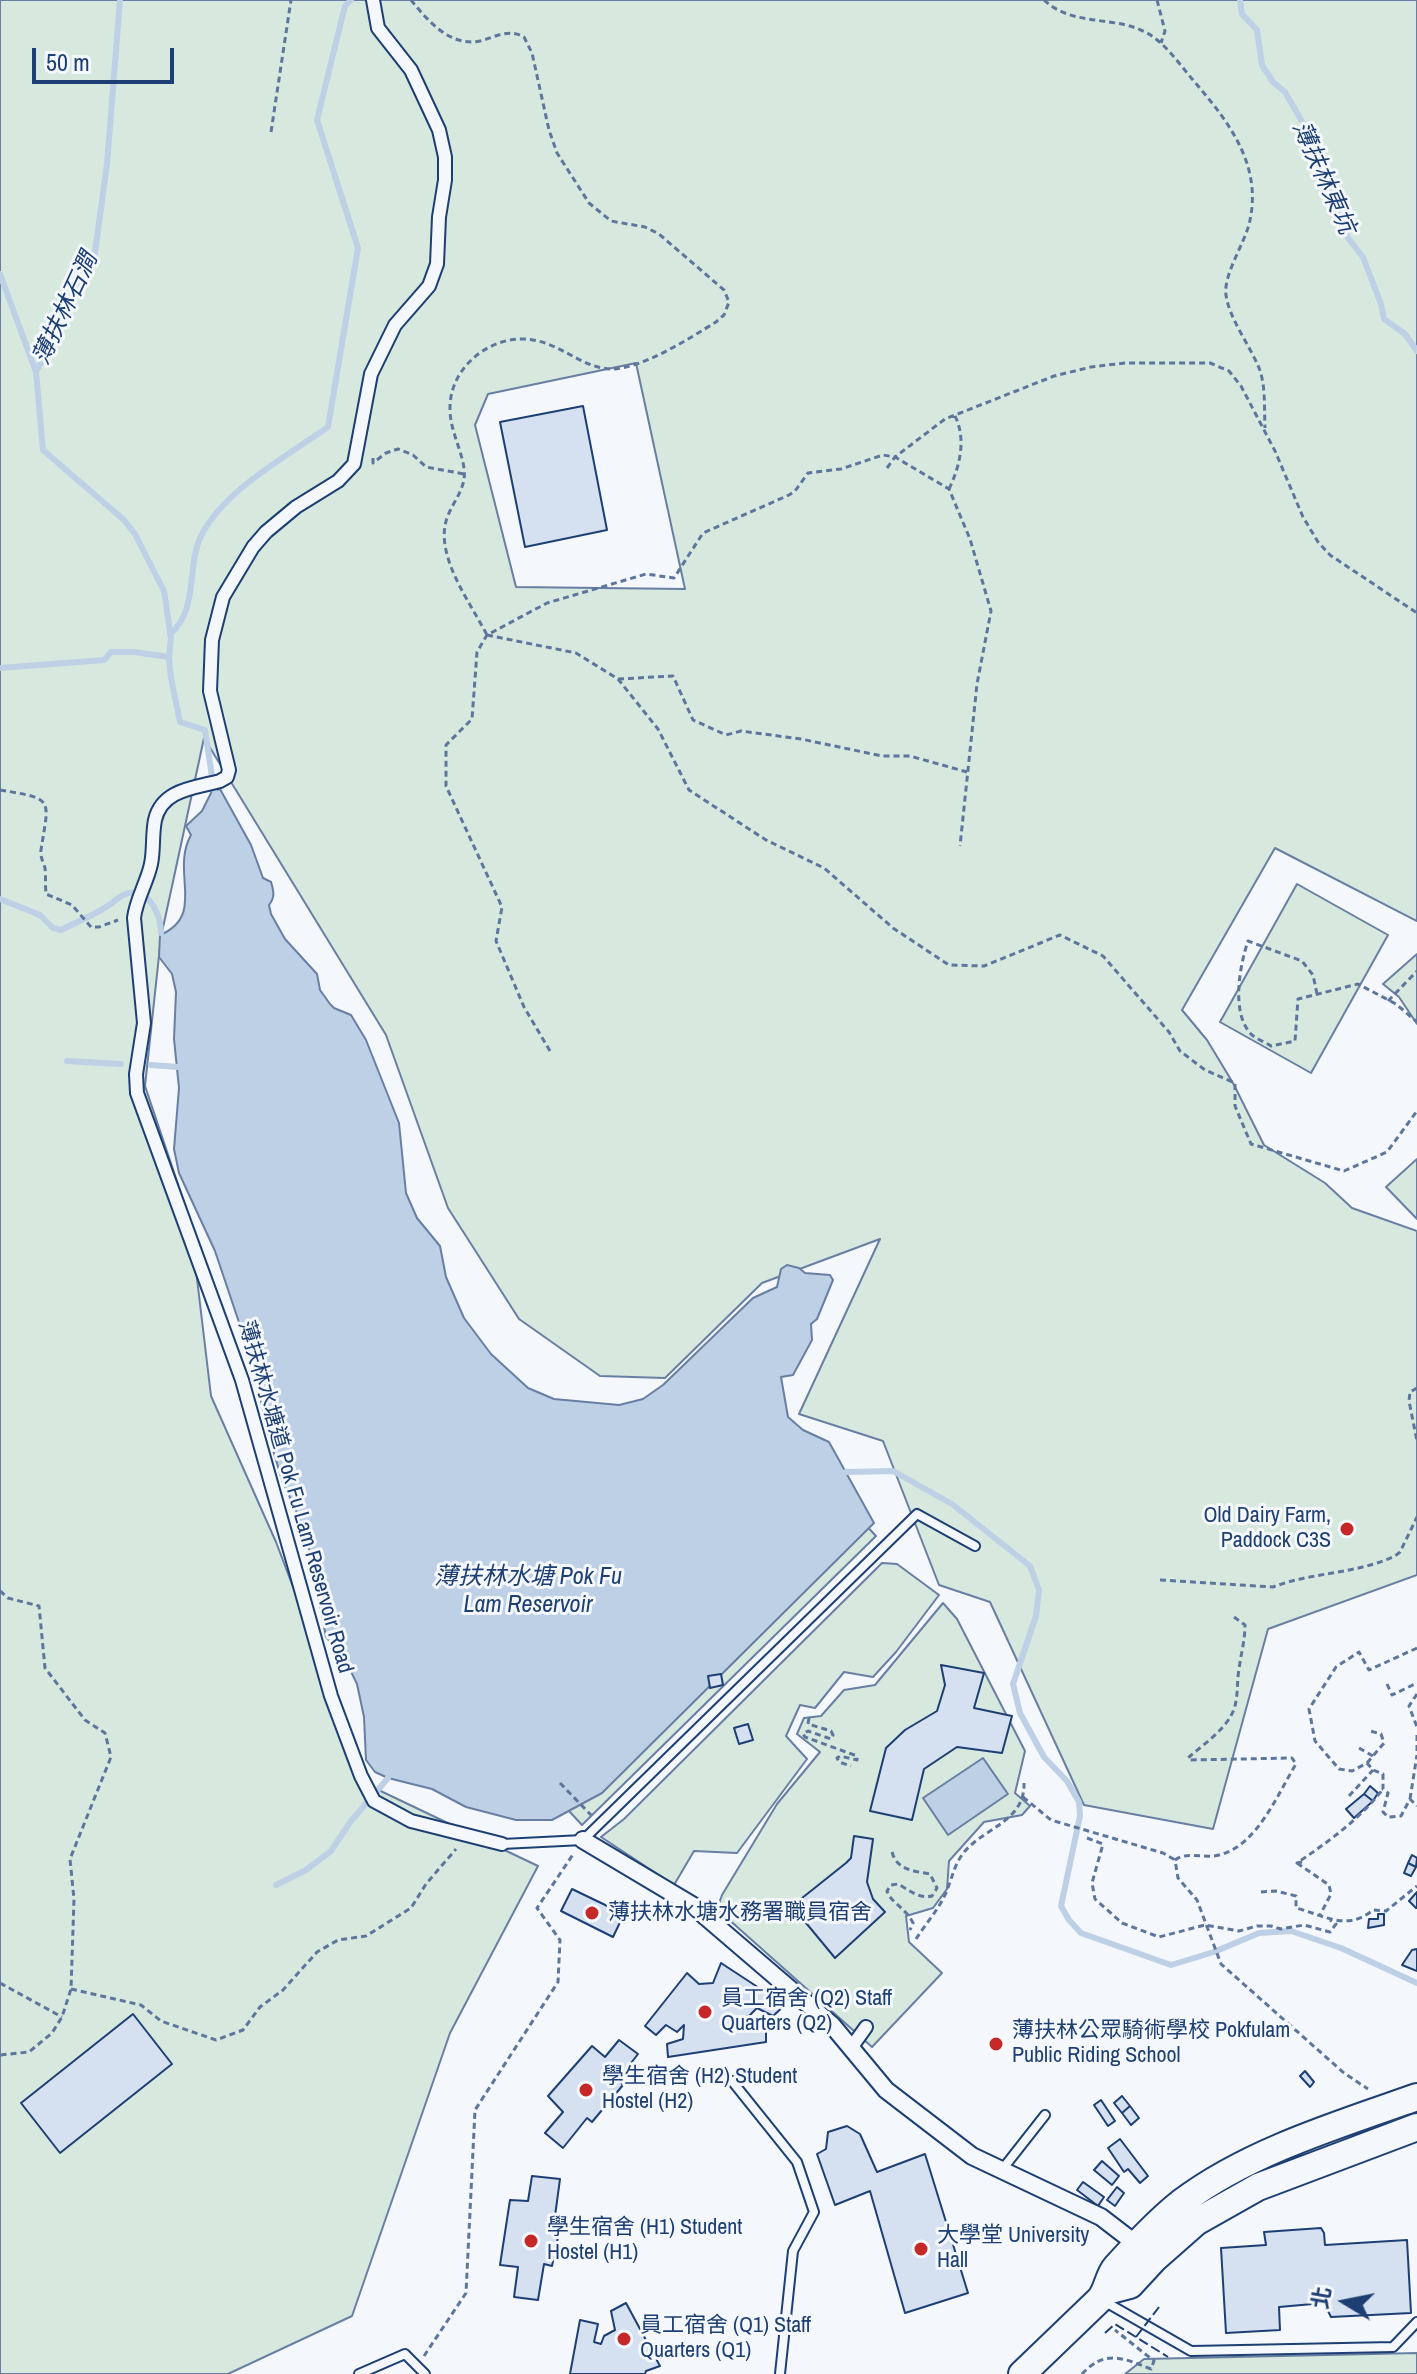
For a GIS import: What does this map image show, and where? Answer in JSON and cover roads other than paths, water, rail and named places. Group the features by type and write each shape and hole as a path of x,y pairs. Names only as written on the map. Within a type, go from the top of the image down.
{"main road":[{"path":"1022,2374 1104,2295 1130,2285 1145,2251 1183,2202 1237,2168 1270,2153 1417,2097"},
{"path":"1145,2251 1258,2187 1417,2127"}],"street":[{"name":"薄扶林水塘道 Pok Fu Lam Reservoir Road","path":"373,0 378,28 411,70 439,130 445,157 434,275 429,286 395,325 371,374 356,457 346,474 296,507 266,532 253,547 223,597 212,640 210,691 229,770 227,777 220,781 167,798 155,818 151,865 135,912 144,1023 136,1074 142,1111 242,1380 331,1696 366,1785 374,1801 411,1821 502,1844"},
{"path":"583,1840 692,1905 832,2025 886,2090 972,2156 1101,2217 1145,2251"},
{"path":"851,2048 866,2027"}],"lane":[{"path":"583,1840 917,1514 975,1546"},
{"name":"薄扶林水塘道 Pok Fu Lam Reservoir Road","path":"502,1844 583,1840"},
{"path":"732,2081 797,2162 814,2212 793,2251 780,2374"},
{"path":"1000,2171 1045,2115"},
{"path":"1104,2295 1191,2351 1393,2347 1417,2322"},
{"path":"359,2374 405,2354 425,2374"}],"water":[{"name":"薄扶林水塘 Pok Fu Lam Reservoir","path":"220,789 251,845 263,878 271,882 271,914 285,939 317,974 320,990 330,1004 351,1015 366,1040 399,1123 406,1193 417,1218 440,1246 446,1277 464,1318 491,1354 528,1388 554,1399 619,1405 643,1399 663,1385 753,1298 777,1287 781,1269 787,1265 805,1273 830,1275 833,1280 817,1319 811,1324 812,1340 793,1375 781,1377 788,1417 803,1430 829,1442 874,1523 602,1793 552,1820 516,1820 466,1807 432,1789 375,1772 366,1760 364,1717 357,1684 344,1657 326,1637 309,1549 282,1480 251,1358 215,1251 179,1173 174,1149 179,1088 174,1039 176,992 172,974 159,957 160,935 174,926 182,916 185,904 184,863 191,835 186,826 202,811 212,791"},
{"path":"983,1758 1008,1794 948,1835 923,1798"}],"waterway":[{"name":"薄扶林石澗","path":"120,0 107,164 94,260 36,372 43,450 124,520 135,534 164,591 171,638 171,678 180,722 205,730 214,790"},
{"path":"170,634 185,613 197,548 211,519 240,489 328,427 358,248 317,120 345,6 351,0"},
{"name":"薄扶林東坑","path":"1240,0 1242,14 1257,30 1262,65 1273,82 1285,92 1307,130 1318,170 1332,195 1348,238 1363,257 1384,319 1405,334 1417,351"},
{"path":"0,274 36,372"},
{"path":"0,668 104,660 111,652 169,657"},
{"path":"0,899 40,915 53,928 61,930 100,911 124,894 137,893 153,906 161,933"},
{"path":"67,1061 121,1064"},
{"path":"151,1065 178,1067"},
{"path":"846,1472 893,1471 952,1504 1030,1566 1039,1590 1036,1616 1013,1684 1020,1713 1044,1757 1067,1781 1079,1802 1080,1816 1061,1906 1081,1933 1171,1965 1214,1952 1259,1933 1291,1931 1341,1948 1417,1983"},
{"path":"276,1885 306,1870 331,1851 351,1821 388,1778"}],"place":[{"name":"Old Dairy Farm, Paddock C3S","path":"1347,1529"},
{"name":"薄扶林水塘水務署職員宿舍","path":"592,1913"},
{"name":"員工宿舍 (Q2) Staff Quarters (Q2)","path":"705,2012"},
{"name":"薄扶林公眾騎術學校 Pokfulam Public Riding School","path":"996,2044"},
{"name":"學生宿舍 (H2) Student Hostel (H2)","path":"586,2090"},
{"name":"學生宿舍 (H1) Student Hostel (H1)","path":"531,2241"},
{"name":"大學堂 University Hall","path":"921,2249"},
{"name":"員工宿舍 (Q1) Staff Quarters (Q1)","path":"624,2339"}]}
